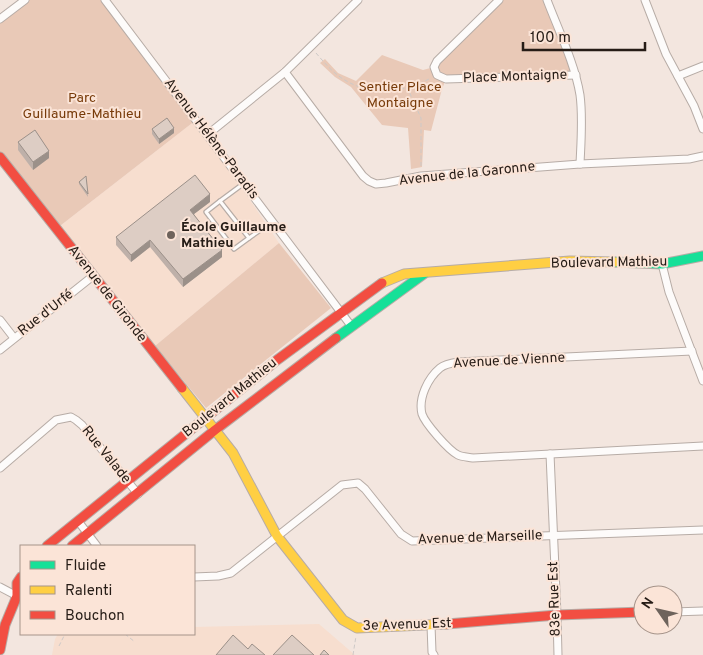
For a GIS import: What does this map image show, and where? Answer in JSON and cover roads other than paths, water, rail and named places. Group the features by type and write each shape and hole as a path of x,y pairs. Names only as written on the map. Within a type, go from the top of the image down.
{"street":[{"path":"0,19 25,0"},
{"name":"Avenue Hélène-Paradis","path":"105,0 352,327"},
{"path":"207,135 285,72 358,0"},
{"name":"Place Montaigne","path":"499,0 438,61 434,67 437,75 446,79 576,75"},
{"path":"547,0 576,75 580,96 581,118 580,164"},
{"path":"645,0 666,54 694,106 703,128"},
{"path":"678,76 703,66"},
{"name":"Avenue de la Garonne","path":"285,72 363,176 376,184 421,176 580,164 689,159 703,156"},
{"name":"Avenue de Gironde","path":"0,157 215,430"},
{"name":"Boulevard Mathieu","path":"49,545 277,360 385,281 404,274 570,262 662,264 703,256"},
{"path":"662,264 669,292 703,381"},
{"name":"Boulevard Mathieu","path":"73,545 215,430 425,273"},
{"name":"Rue d'Urfé","path":"0,350 93,276"},
{"path":"0,320 14,338"},
{"name":"Avenue de Vienne","path":"692,351 447,364 440,368 430,379 424,391 422,412 425,421 451,451 473,458 703,446"},
{"name":"Rue Valade","path":"0,468 56,420 71,417 82,425 138,494"},
{"name":"3e Avenue Est","path":"215,430 233,453 277,536 343,620 357,628 431,625 557,615 633,612"},
{"name":"83e Rue Est","path":"550,454 558,655"},
{"name":"Avenue de Marseille","path":"195,577 218,576 231,573 342,485 358,483 401,534 412,541 703,530"},
{"path":"78,521 96,545"},
{"path":"0,650 5,625 19,595 17,582 20,578"},
{"path":"0,587 19,595"},
{"path":"683,612 703,611"},
{"path":"431,625 432,652 434,655"}],"lane":[{"path":"244,183 206,212 234,249 273,221"},
{"path":"220,201 249,238"}],"place":[{"name":"École Guillaume Mathieu","path":"171,235"}],"park label":[{"name":"Sentier Place Montaigne","path":"400,95"},
{"name":"Parc Guillaume-Mathieu","path":"82,106"}]}
